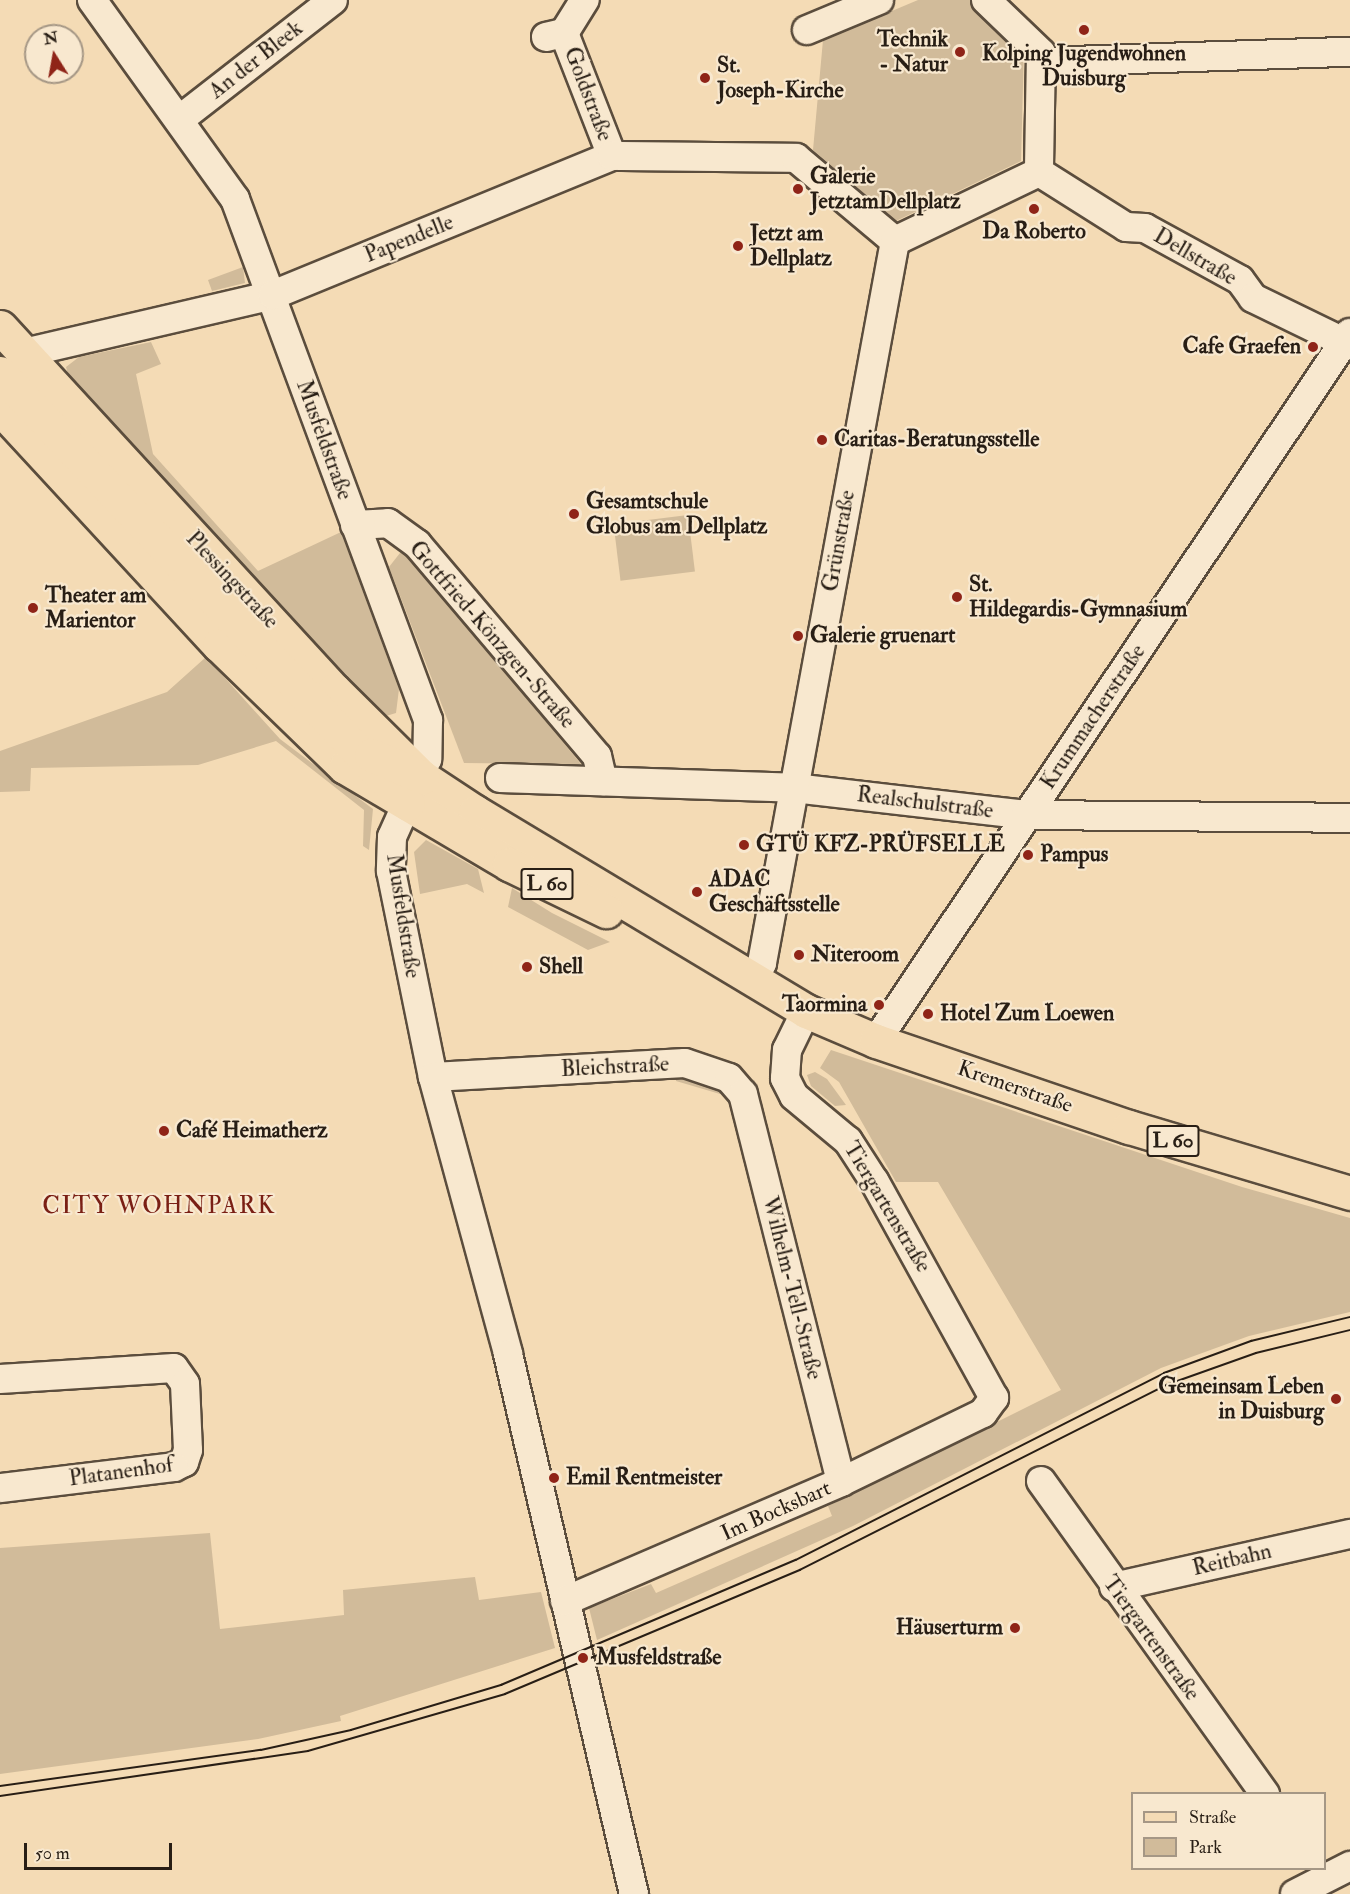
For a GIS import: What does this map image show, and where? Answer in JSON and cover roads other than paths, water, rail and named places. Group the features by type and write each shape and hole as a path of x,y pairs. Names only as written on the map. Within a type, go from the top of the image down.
{"main road":[{"name":"Plessingstraße","path":"0,327 7,378 297,725 345,767 415,791"},
{"name":"Plessingstraße","path":"7,378 322,718 358,749 415,791"},
{"name":"Plessingstraße","path":"7,378 334,690 415,791"},
{"name":"Kremerstraße","path":"415,791 575,898 693,948 806,1011 876,1041 1237,1162 1350,1193"}],"street":[{"name":"Musfeldstraße","path":"92,0 236,199 428,720 415,791 392,837 391,871 433,1077 508,1354 634,1894"},
{"name":"An der Bleek","path":"179,120 333,0"},
{"name":"Goldstraße","path":"585,0 555,35 612,156"},
{"path":"807,30 879,0"},
{"path":"895,241 1039,172 1041,58 986,0"},
{"path":"1041,58 1350,52"},
{"name":"Papendelle","path":"7,378 273,295 612,156 796,158 895,241"},
{"name":"Dellstraße","path":"1039,172 1065,193 1126,227 1145,228 1240,280 1253,298 1348,340"},
{"name":"Grünstraße","path":"753,981 762,963 895,241"},
{"name":"Krummacherstraße","path":"876,1041 1026,815 1348,340"},
{"name":"Gottfried-Könzgen-Straße","path":"355,525 388,523 417,544 597,756 603,781"},
{"name":"Realschulstraße","path":"500,778 794,788 1026,815 1350,818"},
{"path":"743,1094 785,1078 786,1050 806,1011"},
{"name":"Bleichstraße","path":"433,1077 685,1063 713,1070 743,1094"},
{"name":"Tiergartenstraße","path":"785,1078 794,1096 848,1141 874,1181 992,1386 994,1398 983,1413"},
{"name":"Wilhelm-Tell-Straße","path":"743,1094 841,1482"},
{"name":"Platanenhof","path":"0,1379 174,1368 185,1384 188,1450 184,1462 174,1467 0,1488"},
{"name":"Im Bocksbart","path":"565,1601 841,1482 983,1413"},
{"name":"Tiergartenstraße","path":"1041,1480 1114,1587 1264,1792"},
{"name":"Reitbahn","path":"1114,1587 1350,1534"},
{"path":"1295,1894 1334,1877"}],"tram line":[{"path":"0,1786 261,1750 351,1730 501,1685 796,1560 1164,1373 1251,1341 1350,1317"},
{"path":"0,1796 308,1751 505,1694 800,1570 1169,1384 1256,1353 1350,1330"}],"place":[{"name":"Kolping Jugendwohnen Duisburg","path":"1084,30"},
{"name":"Technik - Natur","path":"960,52"},
{"name":"St. Joseph-Kirche","path":"705,78"},
{"name":"Galerie JetztamDellplatz","path":"798,189"},
{"name":"Da Roberto","path":"1034,209"},
{"name":"Jetzt am Dellplatz","path":"738,246"},
{"name":"Cafe Graefen","path":"1313,347"},
{"name":"Caritas-Beratungsstelle","path":"822,440"},
{"name":"Gesamtschule Globus am Dellplatz","path":"574,514"},
{"name":"St. Hildegardis-Gymnasium","path":"957,597"},
{"name":"Theater am Marientor","path":"33,608"},
{"name":"Galerie gruenart","path":"798,636"},
{"name":"GTÜ KFZ-PRÜFSELLE","path":"744,845"},
{"name":"Pampus","path":"1028,855"},
{"name":"ADAC Geschäftsstelle","path":"697,892"},
{"name":"Niteroom","path":"799,955"},
{"name":"Shell","path":"527,967"},
{"name":"Taormina","path":"879,1005"},
{"name":"Hotel Zum Loewen","path":"928,1014"},
{"name":"Café Heimatherz","path":"164,1131"},
{"name":"Gemeinsam Leben in Duisburg","path":"1336,1399"},
{"name":"Emil Rentmeister","path":"554,1478"},
{"name":"Häuserturm","path":"1015,1628"},
{"name":"Musfeldstraße","path":"583,1658"}],"district":[{"name":"CITY WOHNPARK","path":"159,1206"}]}
